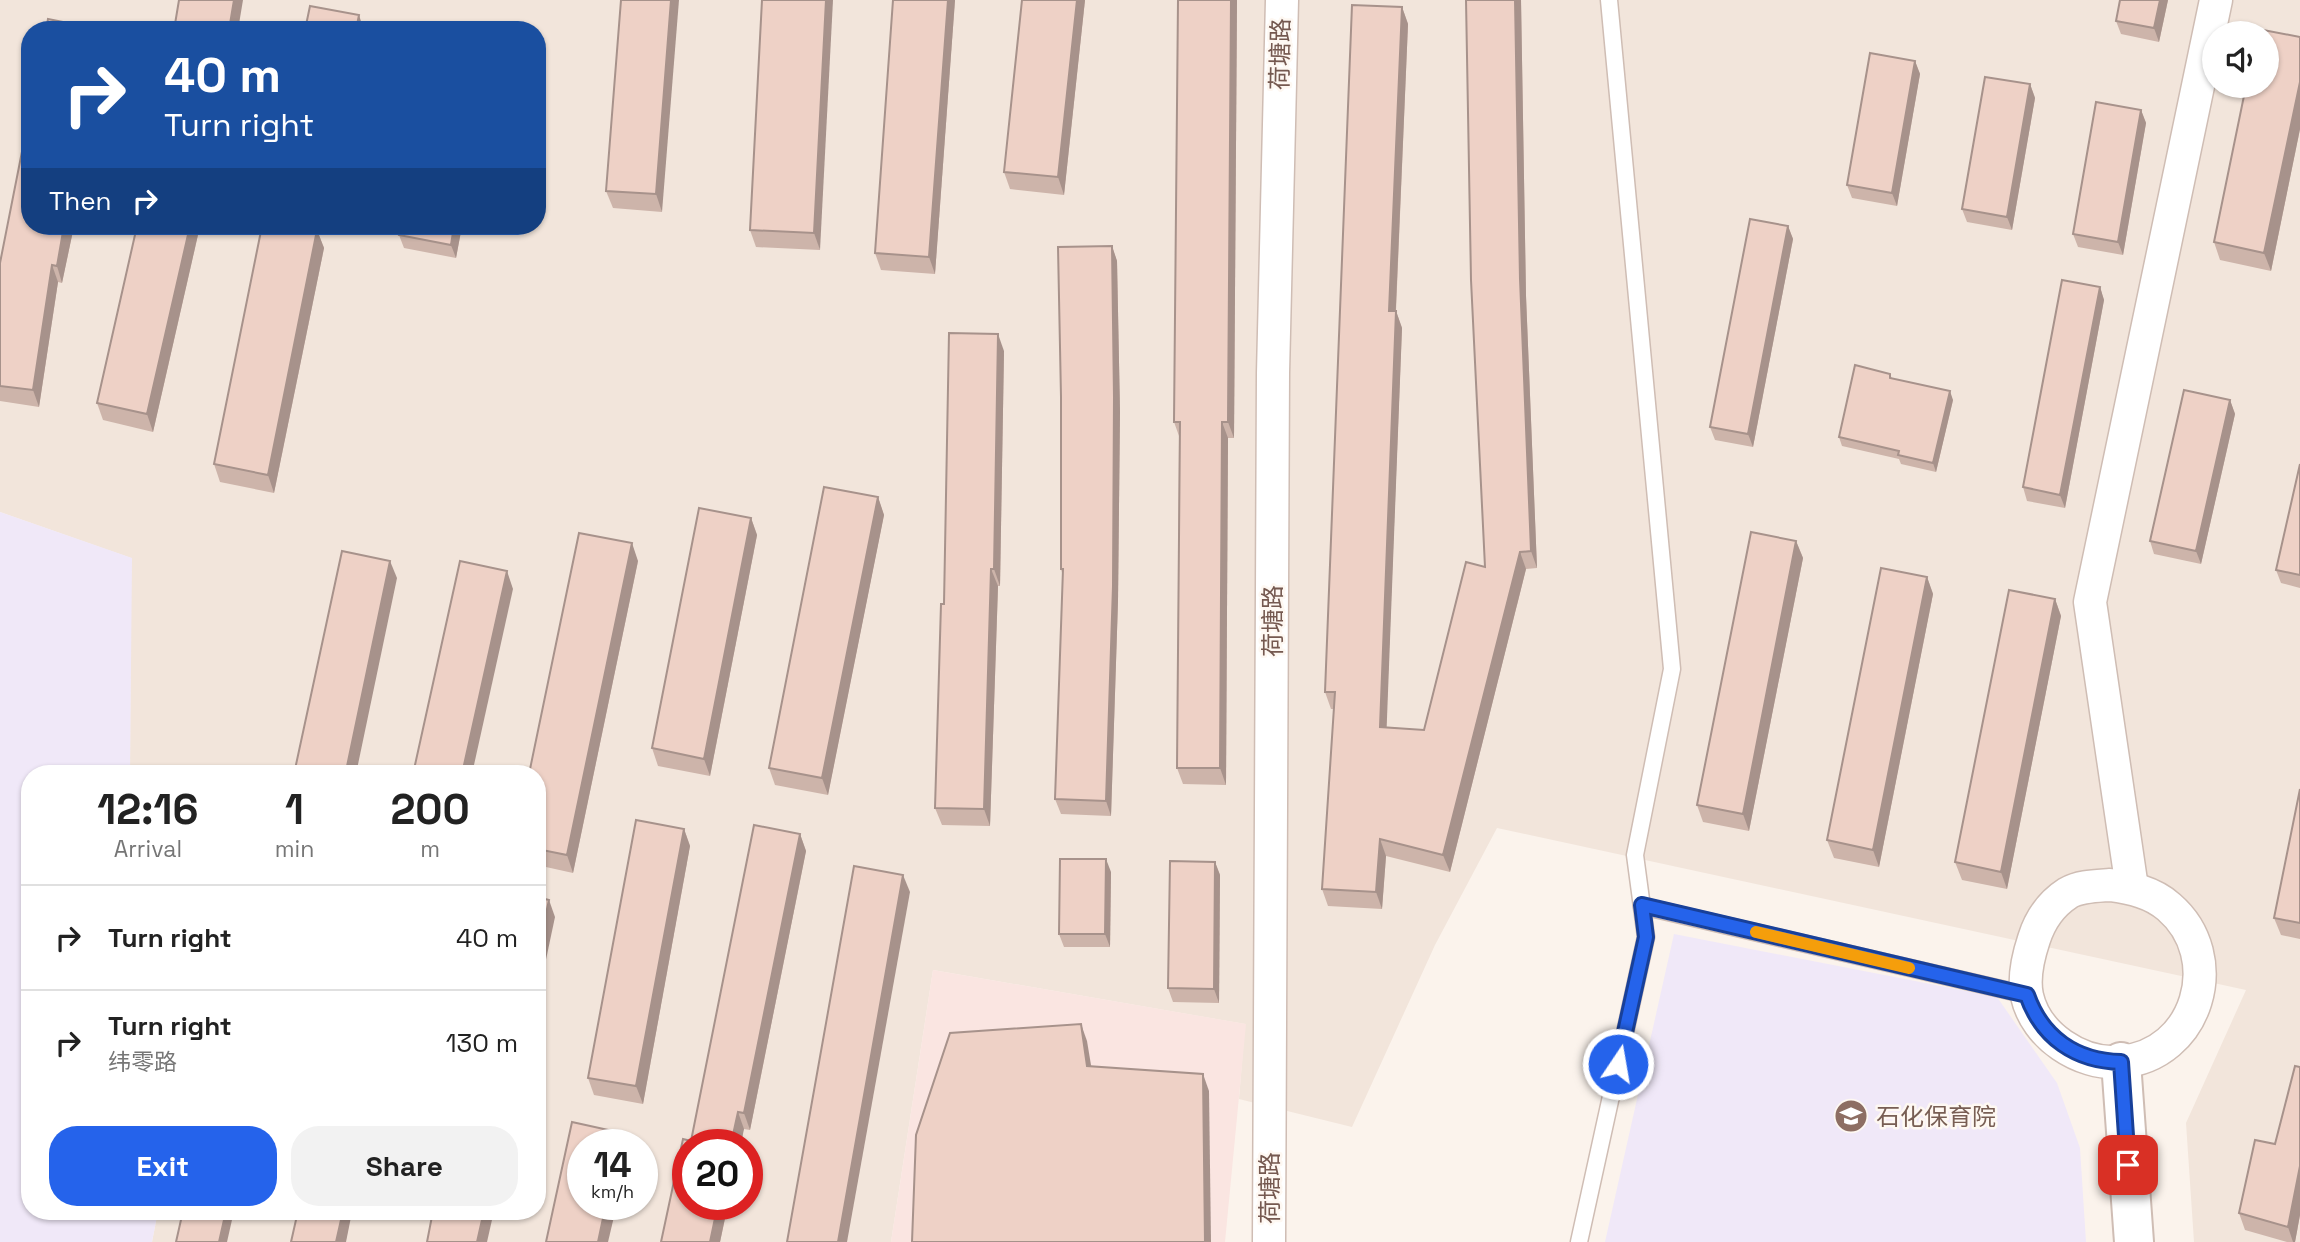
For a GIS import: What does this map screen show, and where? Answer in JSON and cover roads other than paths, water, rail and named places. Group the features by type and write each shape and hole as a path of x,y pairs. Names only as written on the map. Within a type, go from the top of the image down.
{"street":[{"name":"荷塘路","path":"1269,1242 1273,373 1282,0"},
{"path":"2132,888 2090,602 2216,0"},
{"path":"2091,886 2132,888 2155,897 2170,907 2193,939 2200,961 2199,983 2193,1009 2180,1032 2164,1046 2144,1056 2121,1062 2101,1061 2066,1048 2044,1028 2031,1008 2027,995 2025,972 2040,922 2053,906 2070,892 2091,886"},
{"path":"2121,1062 2134,1242"}],"lane":[{"path":"1579,1242 1646,937 1634,855 1672,669 1609,0"},
{"path":"1642,905 2027,995"}],"place":[{"name":"石化保育院","path":"1851,1116"}]}
